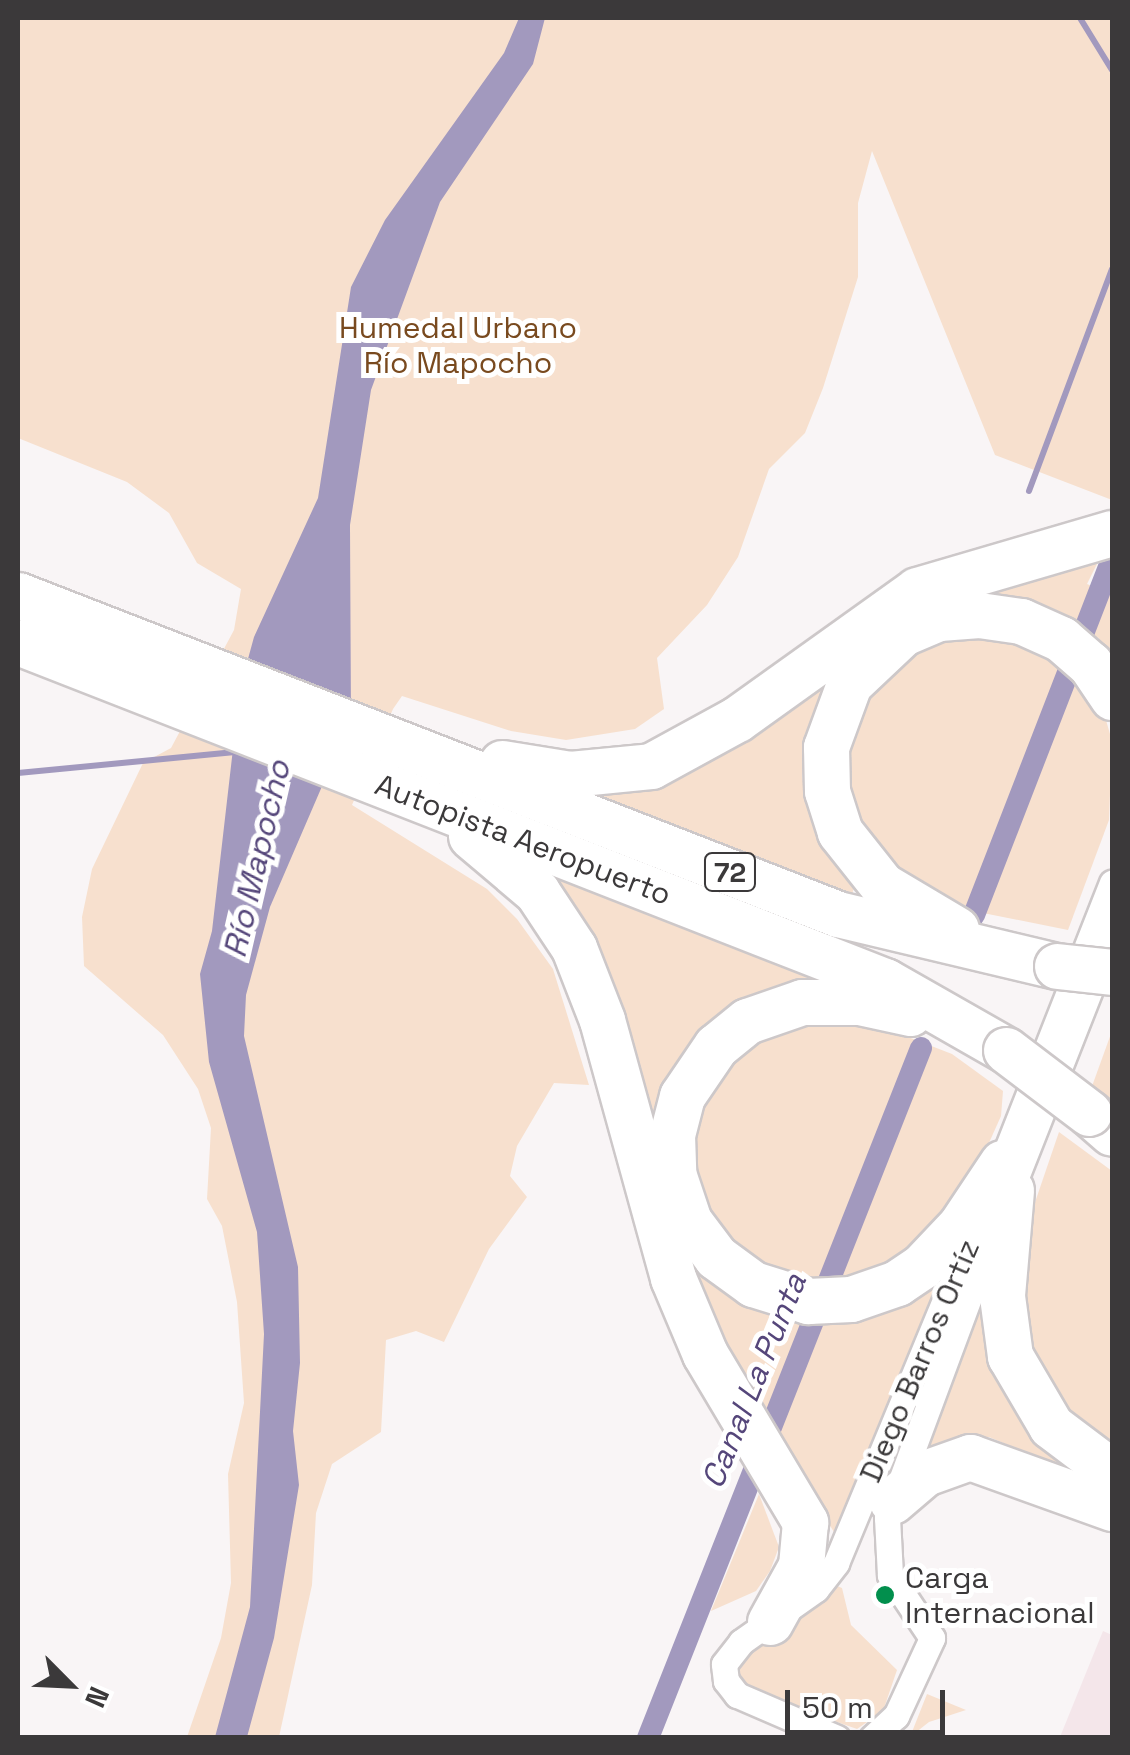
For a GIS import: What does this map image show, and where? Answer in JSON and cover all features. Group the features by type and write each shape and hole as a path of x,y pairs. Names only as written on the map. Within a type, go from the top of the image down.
{"highway":[{"path":"420,751 570,774 650,766 738,719 918,590 1110,534"},
{"name":"Autopista Aeropuerto","path":"18,595 838,914 1047,965 1112,972"},
{"path":"1047,965 922,912 865,869 833,812 826,747 838,704 860,669 920,624 959,615 1000,616 1088,667"},
{"name":"Autopista Aeropuerto","path":"18,642 885,981 990,1040 1101,1123"},
{"path":"409,796 518,872 574,948 602,1020 673,1278 705,1354 800,1510 807,1536 801,1566 770,1622"},
{"path":"990,1040 878,1004 802,1002 739,1027 692,1078 676,1115 671,1156 688,1220 734,1272 770,1292 822,1301 883,1290 922,1266 1006,1177"},
{"path":"1006,1177 1002,1296 1010,1356 1051,1426 1112,1472"},
{"path":"892,1501 925,1472 970,1458 1112,1508"}],"street":[{"name":"Diego Barros Ortíz","path":"872,1738 896,1716 932,1638 905,1604 886,1561 892,1501 1112,884"},
{"name":"Diego Barros Ortíz","path":"837,1738 747,1701 726,1681 727,1657 816,1588 836,1563 1112,934"}],"shaded area":[{"path":"1103,1631 1112,1635 1112,1737 1060,1737"}],"green space":[{"name":"Humedal Urbano Río Mapocho","path":"18,18 1112,18 1112,500 995,455 872,151 858,203 858,277 823,388 805,433 769,469 738,557 707,605 657,658 664,709 635,729 566,740 511,731 402,696 393,709 352,805 487,889 517,919 553,969 589,1085 554,1083 517,1146 510,1176 527,1197 489,1249 444,1342 416,1331 386,1340 381,1432 332,1464 316,1513 312,1585 279,1737 187,1737 221,1638 231,1583 228,1474 244,1403 237,1302 222,1226 207,1199 211,1128 198,1089 163,1035 84,966 82,917 92,869 143,763 171,748 234,630 241,589 197,563 169,513 127,482 18,438"},
{"path":"1112,554 1112,564 1100,558 1087,584 1112,594 1112,669 1096,648 1099,638 930,599"},
{"path":"1028,630 1101,703 1112,741 1109,820 1068,930 948,906 898,877 850,811 846,726 910,639"},
{"path":"835,657 808,728 802,777 818,842 855,885 852,894 587,792"},
{"path":"558,872 823,979 773,995 659,1135 547,880"},
{"path":"789,1022 872,1023 952,1054 1003,1091 1001,1116 984,1154 927,1250 837,1291 744,1266 689,1193 696,1098 711,1069"},
{"path":"1112,1031 1112,1108 1091,1089"},
{"path":"1059,1132 1112,1171 1112,1454 1092,1441 1034,1370 1019,1288 1030,1217"},
{"path":"684,1241 773,1313 956,1251 843,1532 834,1532 697,1302"},
{"path":"987,1293 1112,1488 989,1437 963,1438 927,1452 978,1299"},
{"path":"759,1494 779,1547 770,1571 756,1591 711,1611"},
{"path":"830,1583 842,1588 851,1625 897,1670 883,1711 857,1729 754,1693 738,1676 743,1654"},
{"path":"927,1694 966,1710 929,1722 910,1737"}],"water":[{"name":"Río Mapocho","path":"519,18 545,18 533,64 440,202 371,390 350,525 351,719 270,907 246,995 244,1036 298,1267 300,1363 293,1431 299,1485 274,1638 247,1737 215,1737 250,1607 264,1334 257,1232 209,1062 200,974 212,931 240,688 254,637 318,498 351,287 385,220 504,53"}],"waterway":[{"path":"1080,18 1112,70"},
{"path":"1029,491 1112,269"},
{"name":"Canal La Punta","path":"974,915 1112,560"},
{"path":"18,773 235,752"},
{"name":"Canal La Punta","path":"648,1738 921,1048"}],"place":[{"name":"Carga Internacional","path":"885,1595"}]}
